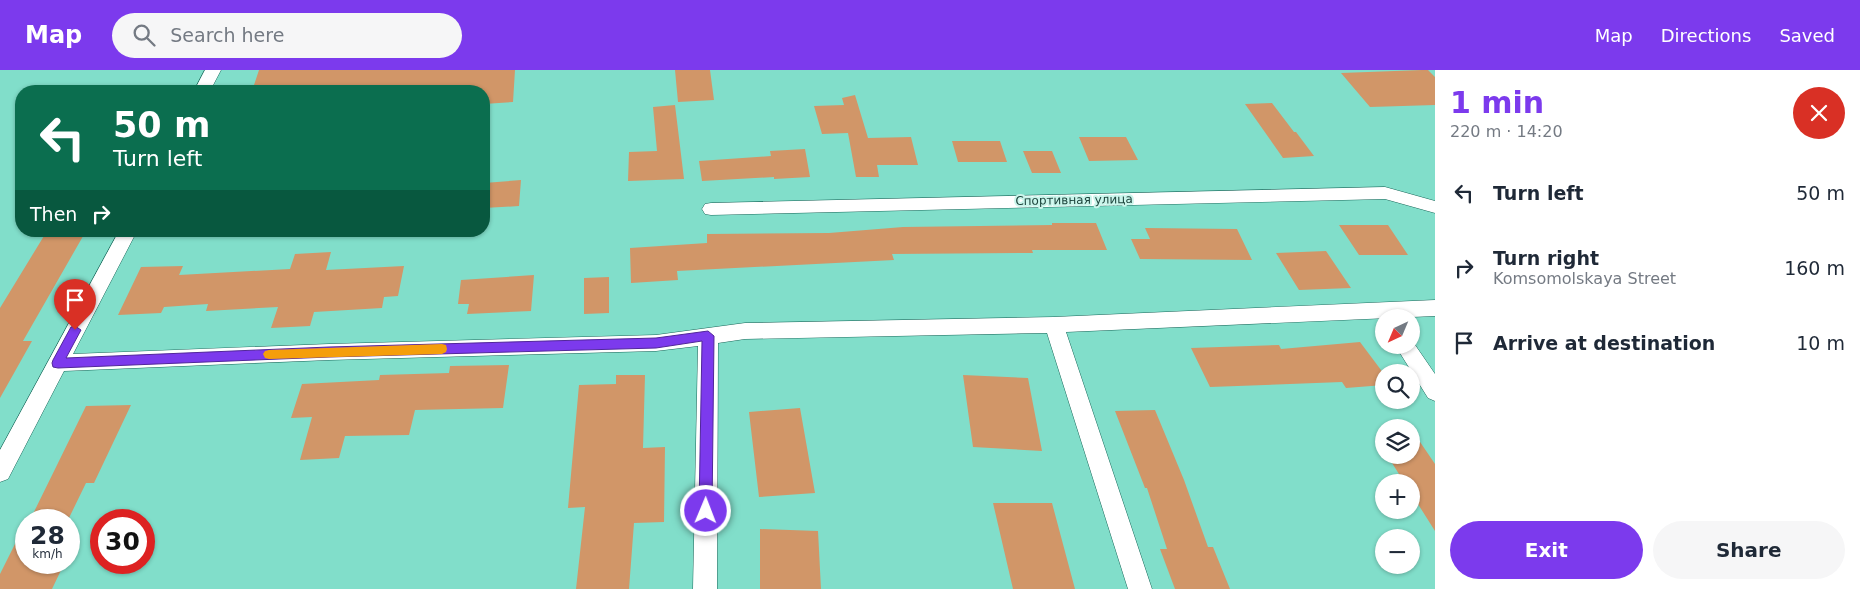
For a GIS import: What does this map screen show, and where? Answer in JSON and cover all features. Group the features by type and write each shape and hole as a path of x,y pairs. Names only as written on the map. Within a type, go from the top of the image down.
{"street":[{"path":"205,85 213,70"},
{"name":"Спортивная улица","path":"711,209 1385,193 1435,208"},
{"path":"0,472 125,237"},
{"path":"1420,310 1435,308"},
{"path":"58,363 329,352 656,343 744,331 1054,325 1375,314"},
{"path":"1054,325 1140,589"},
{"path":"705,589 708,336"},
{"path":"1411,354 1435,392"}],"building":[{"path":"259,70 515,70 513,102 490,104 490,85 254,85"},
{"path":"675,70 710,70 714,100 678,102"},
{"path":"1428,70 1435,77 1435,105 1370,107 1341,73"},
{"path":"855,95 868,138 911,137 918,165 877,165 879,177 856,177 848,133 822,134 814,106 844,105 842,98"},
{"path":"1272,103 1314,156 1283,158 1245,104"},
{"path":"675,105 684,179 628,181 629,152 657,151 653,107"},
{"path":"1079,137 1126,137 1138,160 1089,161"},
{"path":"952,141 1000,141 1007,162 958,162"},
{"path":"805,149 810,177 702,181 699,161 771,156 770,151"},
{"path":"1023,151 1052,151 1061,173 1032,173"},
{"path":"521,180 519,206 490,208 490,183"},
{"path":"1052,223 1096,223 1107,250 1032,250 1033,253 892,254 894,260 677,271 678,280 631,283 630,248 707,243 707,234 829,233 903,227 1052,225"},
{"path":"1339,225 1388,225 1408,255 1359,255"},
{"path":"1145,228 1237,229 1252,260 1140,259 1131,239 1150,239"},
{"path":"43,237 83,237 23,341 32,341 0,398 0,308"},
{"path":"1326,251 1351,288 1299,290 1276,253"},
{"path":"331,252 326,270 404,266 398,296 384,297 382,308 314,312 310,326 271,328 278,307 206,311 208,304 164,307 161,313 118,315 141,267 183,266 179,275 290,269 295,254"},
{"path":"534,275 531,311 467,314 469,304 458,304 461,280"},
{"path":"609,277 609,313 584,314 584,278"},
{"path":"1360,342 1376,364 1375,386 1346,388 1342,382 1210,387 1191,348 1279,345 1281,349"},
{"path":"509,365 503,408 415,410 409,435 345,436 339,458 300,460 312,417 291,418 302,384 379,380 380,375 449,373 450,366"},
{"path":"616,375 645,375 643,448 665,447 664,522 634,523 629,589 576,589 585,507 568,508 579,385 616,384"},
{"path":"963,375 1028,378 1042,451 973,447"},
{"path":"131,405 94,483 86,483 73,509 35,509 86,406"},
{"path":"800,408 815,493 759,497 749,412"},
{"path":"1155,410 1184,480 1208,547 1213,547 1230,589 1175,589 1160,549 1167,549 1147,488 1145,488 1115,411"},
{"path":"1420,442 1435,464 1435,531 1420,507 1420,474 1399,474 1393,464 1420,464"},
{"path":"993,503 1052,503 1075,589 1013,589"},
{"path":"760,529 818,531 821,589 760,589"},
{"path":"15,544 15,574 59,574 52,589 0,589 0,574"}],"slow traffic":[{"path":"269,354 442,349"}],"route":[{"path":"75,330 58,363 329,352 656,343 708,336 706,511"}]}
